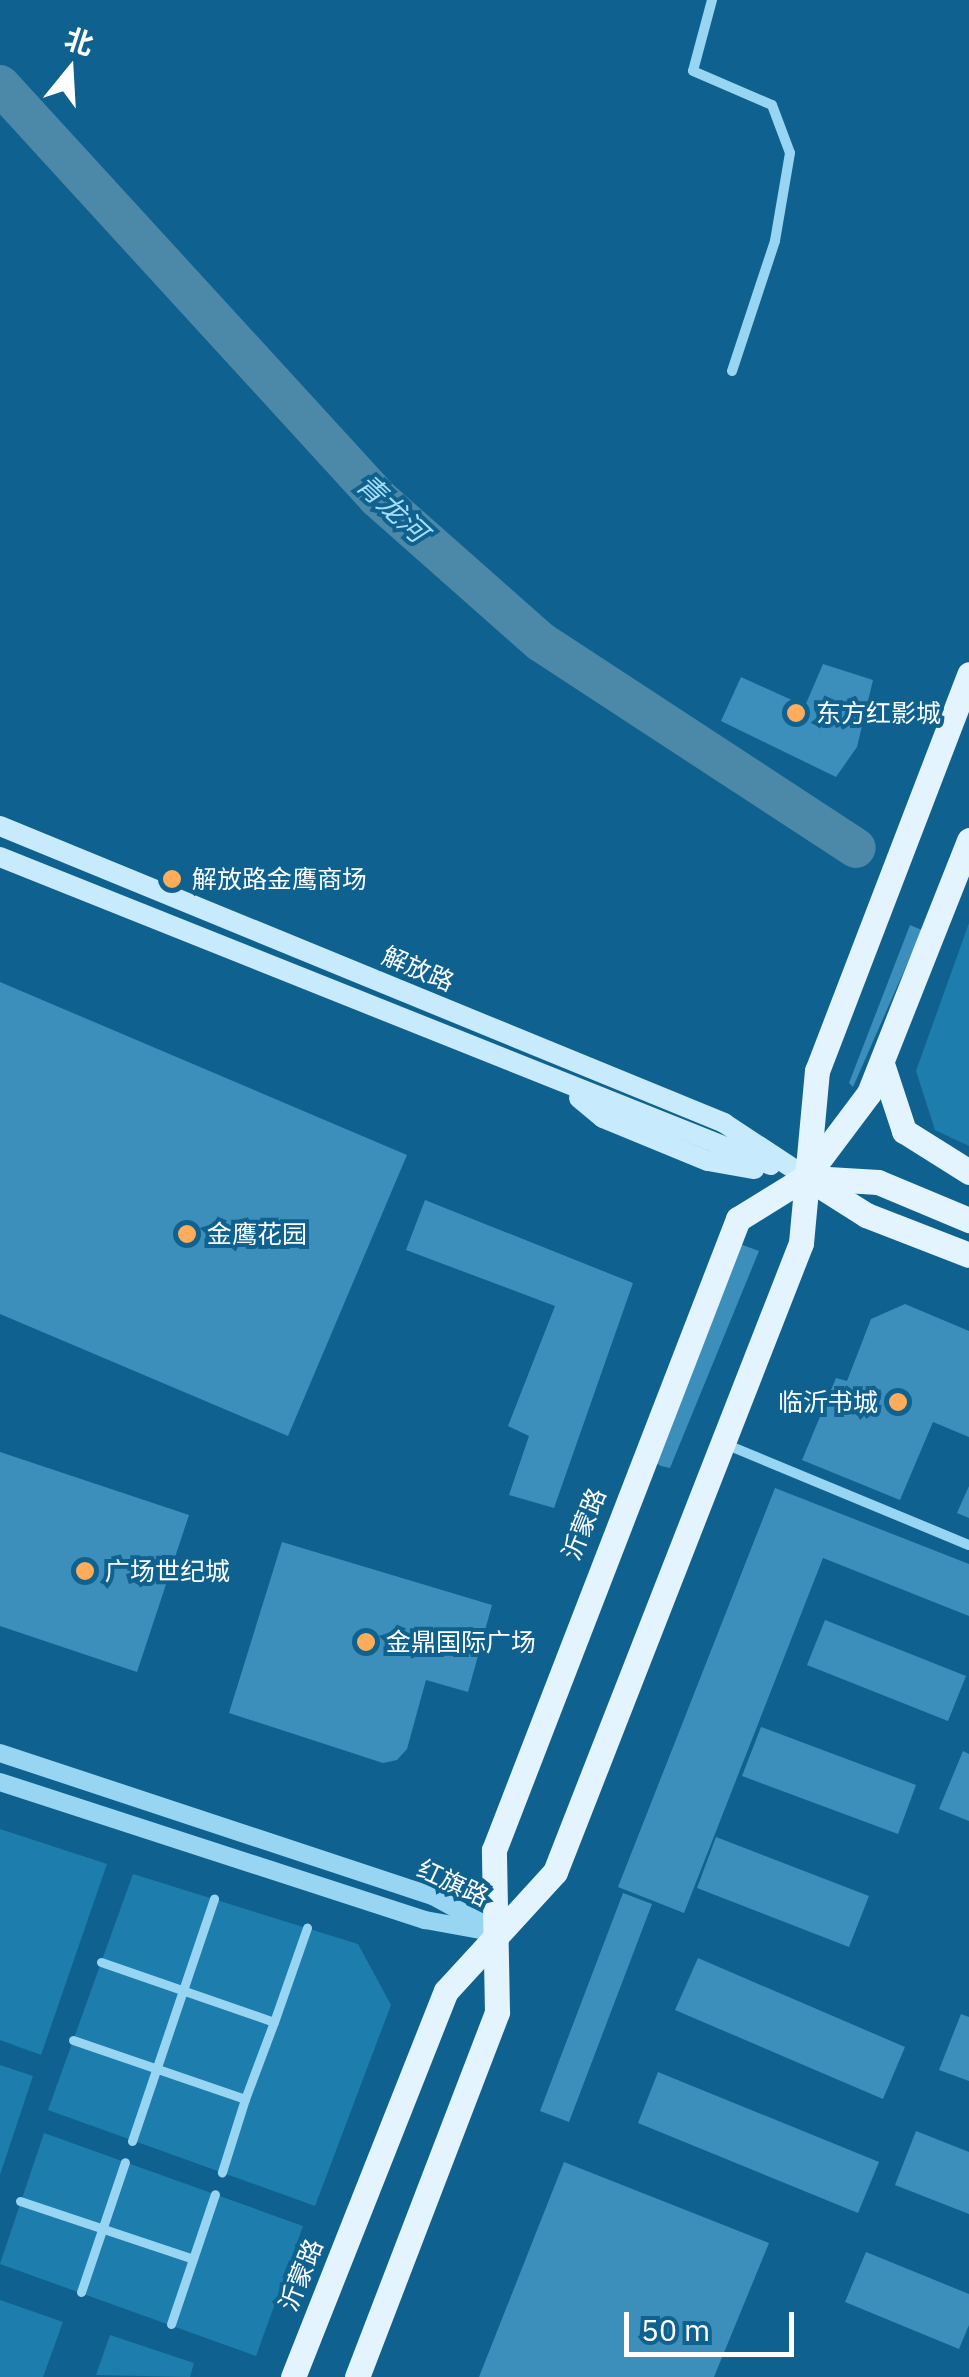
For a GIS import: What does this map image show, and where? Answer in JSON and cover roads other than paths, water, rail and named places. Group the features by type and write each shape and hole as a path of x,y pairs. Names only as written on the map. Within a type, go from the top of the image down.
{"main road":[{"name":"沂蒙路","path":"293,2377 446,1991 555,1872 720,1441 801,1243 817,1071 969,674"},
{"name":"解放路","path":"0,826 724,1124 866,1214 969,1255"},
{"name":"沂蒙路","path":"357,2377 497,2012 501,1934 494,1850 738,1219 806,1178 882,1064 969,840"},
{"path":"0,857 561,1084 604,1118 708,1161 806,1178 878,1182 969,1220"},
{"path":"882,1064 904,1132 969,1172"}],"street":[{"path":"712,0 693,71 772,104 790,154 775,242 732,371"},
{"path":"720,1441 969,1545"},
{"name":"红旗路","path":"0,1753 432,1896 501,1934"},
{"name":"红旗路","path":"0,1782 425,1920 501,1934"},
{"path":"132,2141 214,1899"},
{"path":"222,2172 307,1928"},
{"path":"101,1962 274,2022"},
{"path":"73,2040 246,2099"},
{"path":"82,2292 125,2162"},
{"path":"171,2324 190,2258 216,2194"},
{"path":"20,2201 190,2258"}],"waterway":[{"name":"青龙河","path":"0,85 378,498 541,642 856,848"}],"place":[{"name":"东方红影城","path":"796,713"},
{"name":"解放路金鹰商场","path":"172,879"},
{"name":"金鹰花园","path":"187,1234"},
{"name":"临沂书城","path":"898,1402"},
{"name":"广场世纪城","path":"85,1571"},
{"name":"金鼎国际广场","path":"366,1642"}]}
